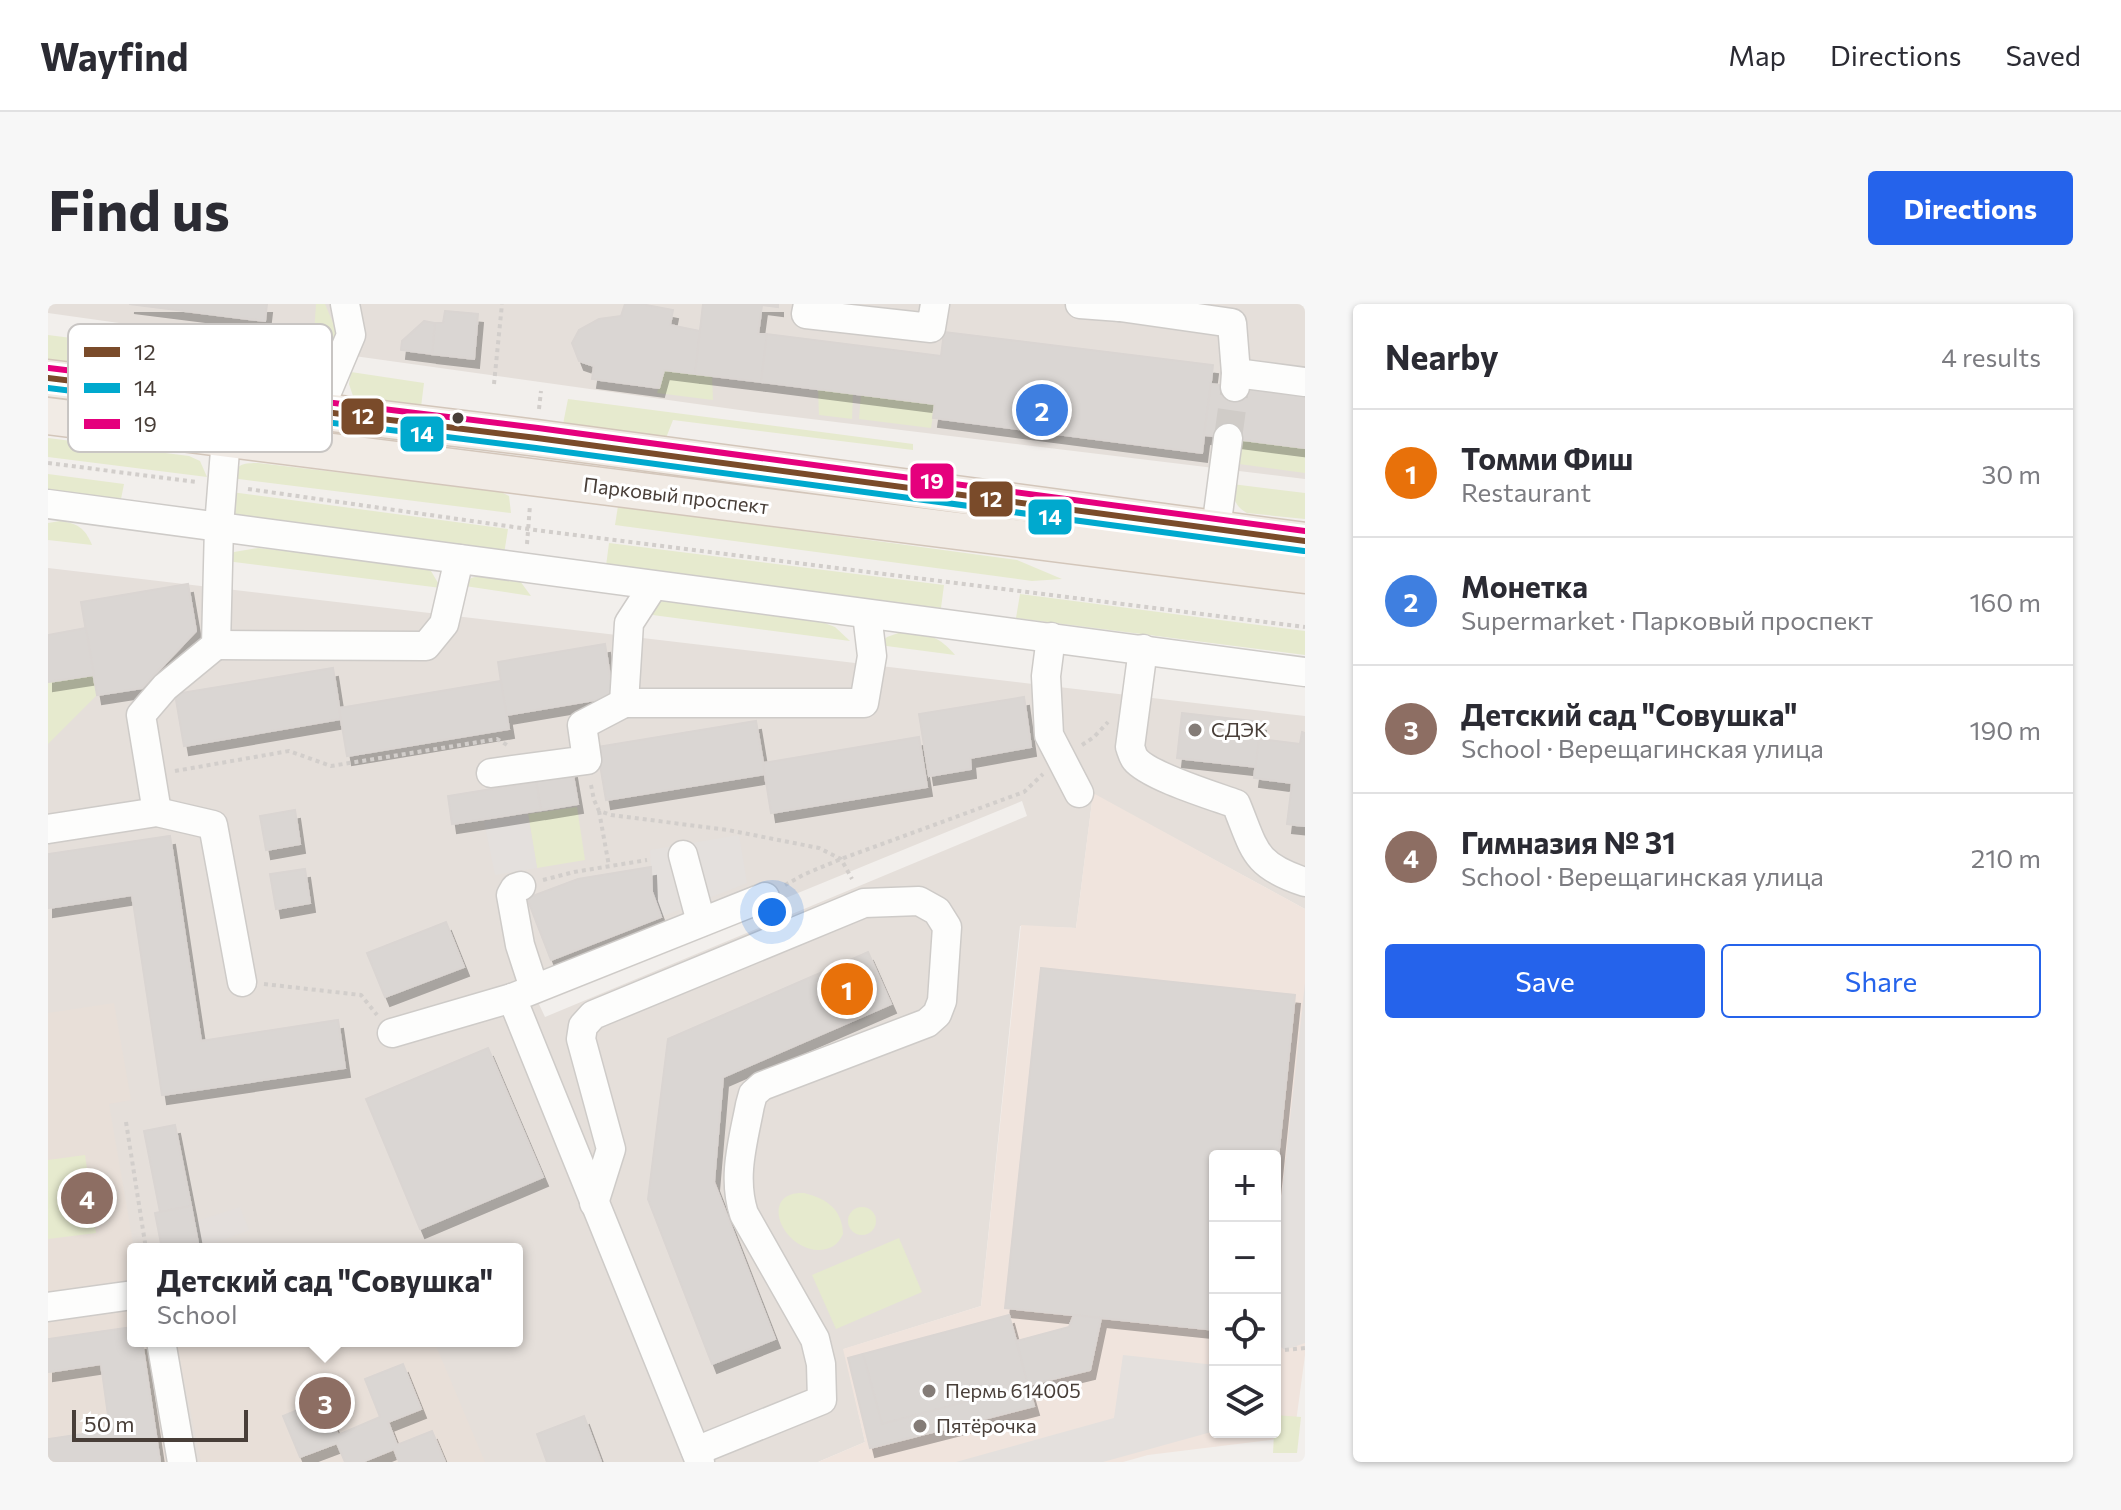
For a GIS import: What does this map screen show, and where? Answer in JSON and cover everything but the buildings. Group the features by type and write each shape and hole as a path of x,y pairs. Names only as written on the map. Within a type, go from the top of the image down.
{"main road":[{"name":"Парковый проспект","path":"48,378 68,380"},
{"name":"Парковый проспект","path":"332,413 1305,541"},
{"name":"Парковый проспект","path":"48,416 68,418"},
{"name":"Парковый проспект","path":"332,451 1305,575"}],"street":[{"path":"332,380 351,335 345,304"},
{"path":"808,304 806,314 931,328 935,304"},
{"path":"1080,304 1120,305 1232,323 1235,380 1305,382"},
{"path":"1216,529 1228,438"},
{"path":"216,645 219,526 225,452"},
{"path":"48,504 1305,672"},
{"path":"157,812 141,715 165,687 216,645 426,646 444,624 459,559"},
{"path":"624,703 629,623 653,586"},
{"path":"491,773 587,760 582,725 624,703 864,703 872,656 867,614"},
{"path":"1051,637 1046,676 1049,735 1079,793"},
{"path":"1143,649 1130,747 1134,758 1145,767 1173,780 1236,804 1257,857 1271,868 1305,882"},
{"path":"48,829 157,812 213,825 242,982"},
{"path":"683,855 701,922"},
{"path":"521,886 515,888 511,895 520,945 523,993 594,1203 698,1457 822,1400 821,1364 815,1339 744,1214 738,1197 737,1181 753,1094 762,1086 927,1023 937,1014 942,1001 947,927 937,911 919,901 864,903 593,1015 583,1026 581,1039 611,1149 594,1203"},
{"path":"392,1033 523,993 765,897"},
{"path":"48,1307 127,1296"},
{"path":"162,1347 182,1462"}],"path":[{"path":"494,384 502,304"},
{"path":"48,463 528,529 1305,627"},
{"path":"765,897 805,874 841,859 1024,792 1061,758 1094,737 1138,688"},
{"path":"152,775 289,751 331,766 497,739 543,766"},
{"path":"587,760 609,866"},
{"path":"599,811 789,842 819,848 841,859"},
{"path":"521,886 574,872 647,860"},
{"path":"242,982 361,995 392,1033"},
{"path":"126,1122 145,1243"},
{"path":"1285,1350 1305,1348"}],"shaded area":[{"path":"48,304 1305,304 1305,479 761,413 332,353 332,324 126,324 48,313"},
{"path":"48,568 1305,716 1305,909 1093,794 1076,928 1020,926 981,1306 844,1349 865,1442 818,1462 48,1462","holes":["1022,801 1027,816 545,1017 537,1000"]},
{"path":"1093,793 1305,909 1305,1355 1294,1437 1148,1455 1123,1462 818,1462 865,1442 843,1349 981,1306 1021,925 1076,928"},
{"path":"528,814 537,868 495,875 484,821"},
{"path":"739,835 747,883 661,917 652,892 650,850"},
{"path":"1305,983 1305,1343 1285,1350 1281,1347 1281,1201"},
{"path":"114,1003 131,1100 109,1104 133,1243 127,1243 127,1347 151,1347 171,1462 48,1462 48,1013"},
{"path":"240,1207 249,1230 215,1243 198,1243 194,1222"},
{"path":"177,1347 437,1347 485,1462 201,1462"},
{"path":"1123,1355 1209,1364 1209,1433 1103,1462 956,1462 1114,1418"}],"green space":[{"path":"316,304 325,304 342,344 337,351 332,351 332,324 315,324"},
{"path":"48,335 68,338 68,362 48,360"},
{"path":"664,370 712,376 713,400 657,393"},
{"path":"351,372 424,383 421,407 354,399 349,384"},
{"path":"818,389 853,393 852,419 819,415"},
{"path":"861,394 935,404 931,428 859,419"},
{"path":"568,399 913,444 913,450 673,420 666,438 563,424"},
{"path":"48,438 68,441 68,452 158,452 189,456 200,461 207,477 48,457"},
{"path":"1234,439 1305,448 1305,473 1232,463"},
{"path":"258,463 499,491 509,496 511,513 231,478 241,465"},
{"path":"48,474 124,484 120,504 48,495"},
{"path":"1232,484 1305,493 1305,519 1247,513 1235,501"},
{"path":"231,492 508,529 504,554 228,517"},
{"path":"618,506 1017,560 1062,579 1032,581 615,525"},
{"path":"60,521 80,527 92,545 48,540 48,523"},
{"path":"609,543 944,585 941,608 606,566"},
{"path":"258,548 416,565 431,571 441,588 226,561 234,552"},
{"path":"483,575 520,581 531,596 465,586 471,578"},
{"path":"1020,594 1305,631 1305,655 1016,618"},
{"path":"666,600 814,619 835,627 850,641 645,614 651,605"},
{"path":"904,631 932,637 955,655 879,645 887,637"},
{"path":"94,675 97,695 48,744 48,682"},
{"path":"577,807 585,860 537,868 528,814"},
{"path":"85,1155 96,1233 48,1239 48,1160"},
{"path":"804,1193 827,1202 840,1218 843,1234 830,1248 818,1250 805,1247 785,1231 779,1210 782,1201 790,1195"},
{"path":"862,1207 872,1211 876,1221 872,1231 862,1235 852,1231 848,1221 852,1211"},
{"path":"899,1238 922,1292 836,1329 812,1275"},
{"path":"1281,1415 1301,1417 1297,1453 1273,1453 1274,1438 1281,1438"}],"tunnel":[{"path":"1228,438 1235,387"}],"transit line":[{"name":"19","path":"49,368 68,370"},
{"name":"12","path":"48,378 68,380"},
{"name":"14","path":"48,388 68,390"},
{"name":"19","path":"332,403 1305,531"},
{"name":"12","path":"332,413 1305,541"},
{"name":"14","path":"332,423 1304,551"}],"place":[{"name":"Монетка","path":"1042,410"},
{"name":"СДЭК","path":"1195,730"},
{"name":"Томми Фиш","path":"847,989"},
{"name":"Гимназия № 31","path":"87,1198"},
{"name":"Пермь 614005","path":"929,1391"},
{"name":"Детский сад \"Совушка\"","path":"325,1403"},
{"name":"Пятёрочка","path":"920,1426"}]}
